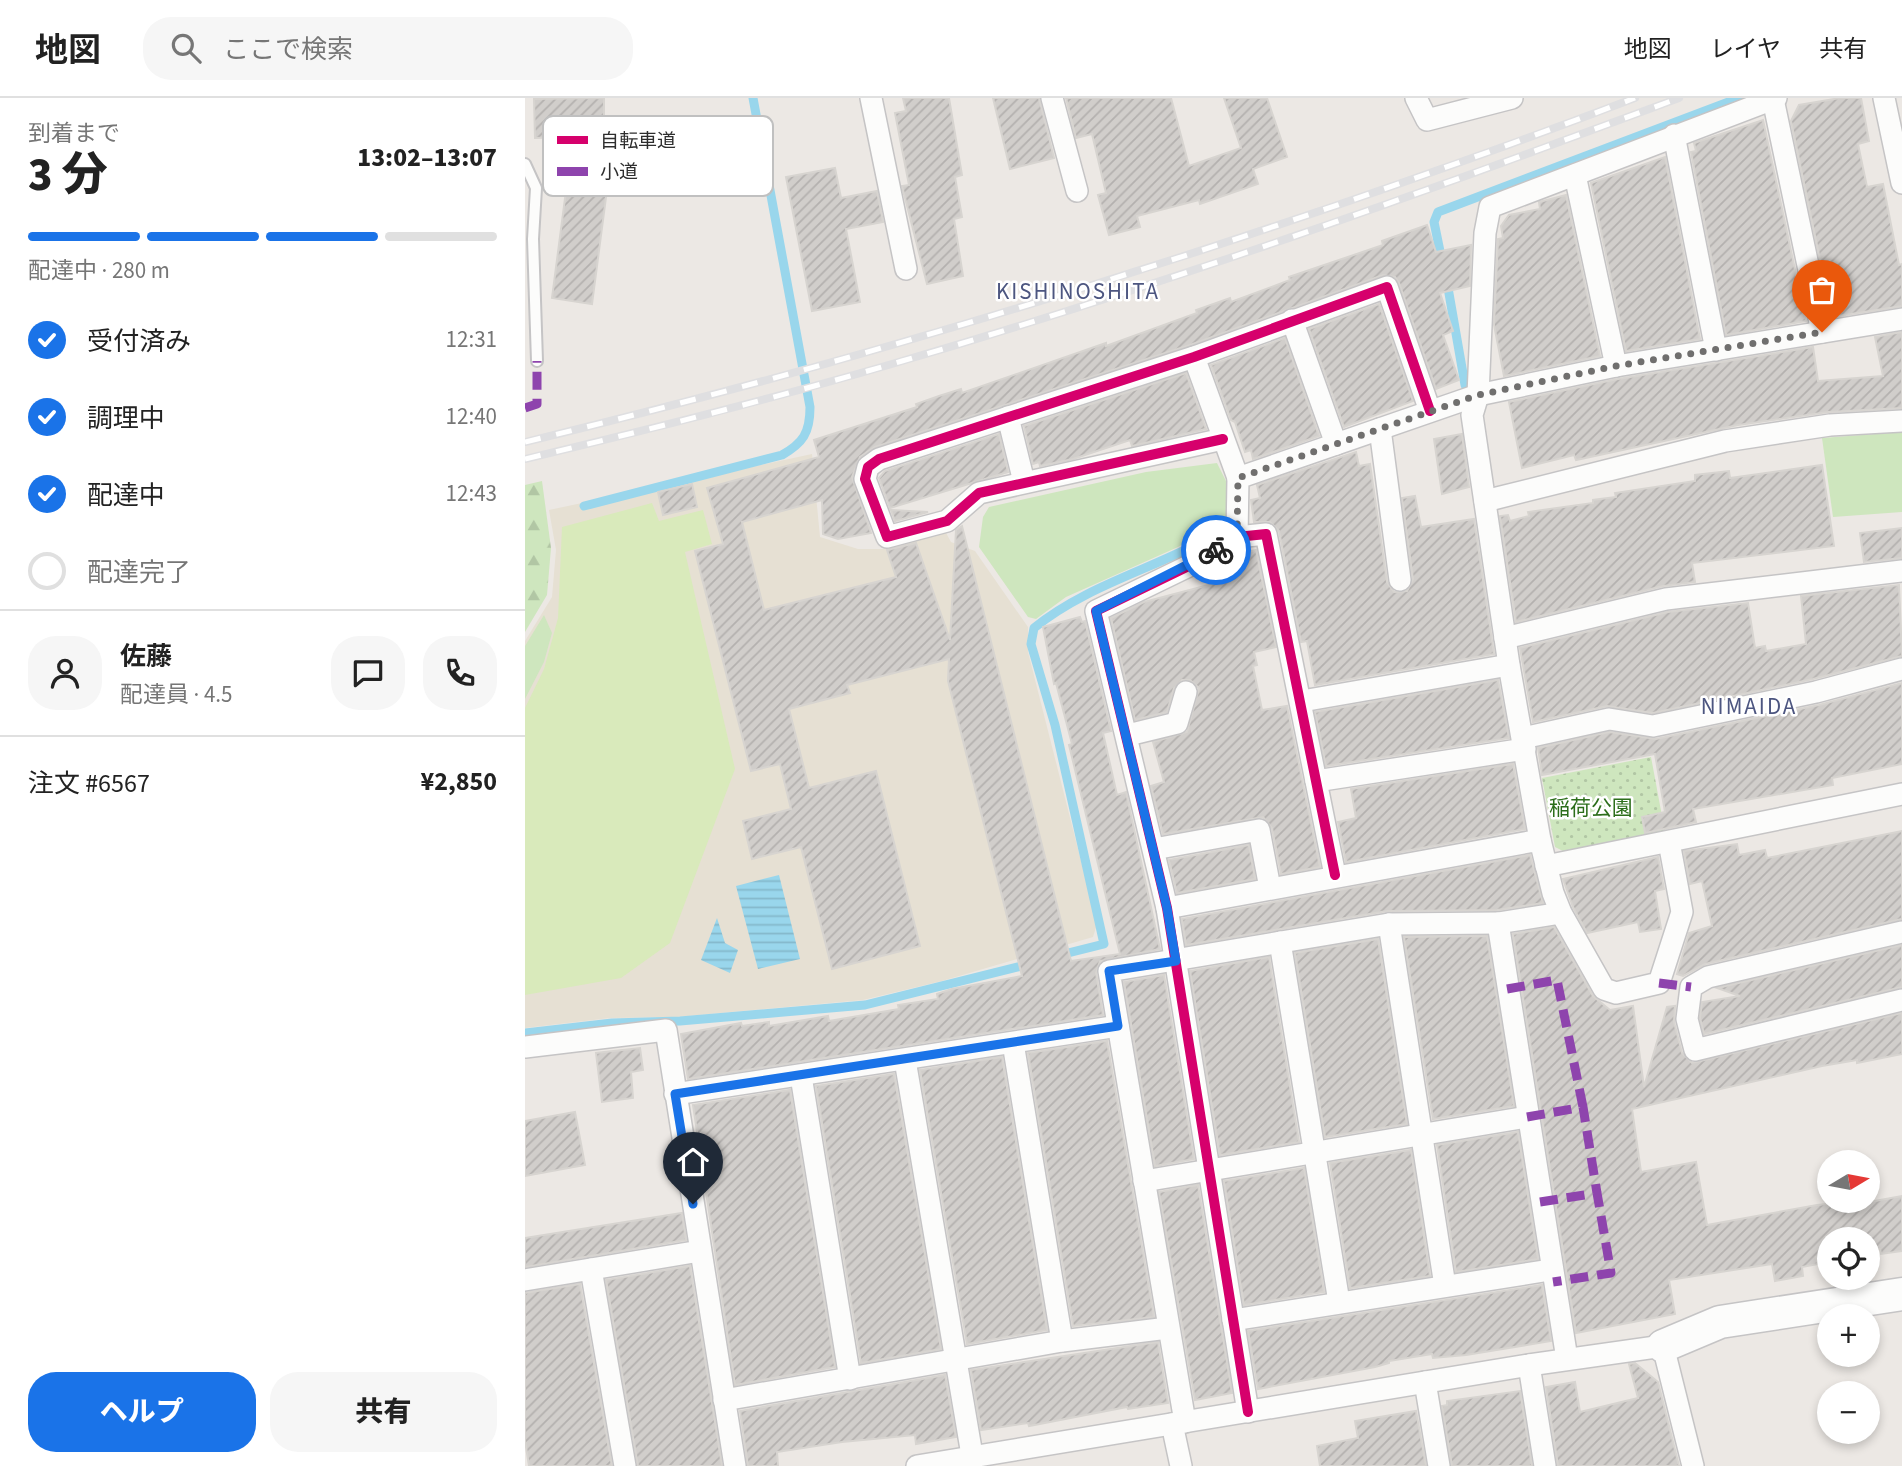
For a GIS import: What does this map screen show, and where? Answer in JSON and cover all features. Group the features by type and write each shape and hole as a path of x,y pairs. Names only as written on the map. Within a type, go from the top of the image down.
{"street":[{"path":"871,98 906,269"},
{"path":"1052,98 1077,191"},
{"path":"1416,98 1427,120 1512,98"},
{"path":"1884,98 1902,183"},
{"path":"1669,842 1682,912 1659,983 1616,993 1604,989 1561,913 1540,840 1509,665 1472,415 1478,395 1485,233 1490,207 1674,135 1775,99 1822,332"},
{"path":"1674,135 1716,349"},
{"path":"1575,175 1616,366"},
{"path":"1223,439 979,493 947,521 887,537 865,479 868,467 879,459 1194,357 1387,287 1430,411"},
{"path":"1238,478 1478,395 1616,366 1902,319"},
{"path":"1292,320 1336,444"},
{"path":"1194,357 1238,478 1237,537"},
{"path":"1008,417 1024,482"},
{"path":"1485,501 1725,441 1830,425 1902,421"},
{"path":"1380,429 1400,580"},
{"path":"1248,1412 1167,908 1128,735 1096,611 1197,562 1237,537 1266,534 1335,875"},
{"path":"1505,638 1666,600 1902,571"},
{"path":"1301,701 1509,665"},
{"path":"1316,781 1524,743 1609,719 1653,726 1816,692 1902,669"},
{"path":"1128,735 1177,723 1186,692"},
{"path":"1546,866 1902,794"},
{"path":"1154,849 1259,830 1270,888"},
{"path":"1167,908 1335,875 1540,840"},
{"path":"1181,1466 1168,1328 1109,971 1389,924 1498,923 1561,913"},
{"path":"1498,923 1550,1270 1567,1359"},
{"path":"1389,924 1445,1286"},
{"path":"1902,932 1709,977 1691,987 1687,1019 1695,1050 1902,1000"},
{"path":"1280,942 1339,1302"},
{"path":"675,1094 1118,1026"},
{"path":"525,1047 666,1030 735,1466"},
{"path":"1013,1043 1062,1341"},
{"path":"905,1060 972,1455"},
{"path":"801,1076 850,1379"},
{"path":"1144,1181 1527,1117"},
{"path":"525,1280 700,1251"},
{"path":"591,1269 625,1466"},
{"path":"1233,1320 1550,1270"},
{"path":"917,1466 972,1455 999,1459 1179,1423 1529,1365 1663,1346 1720,1322 1902,1294"},
{"path":"724,1399 1062,1341 1168,1328"},
{"path":"1663,1346 1693,1466"},
{"path":"1529,1365 1545,1466"},
{"path":"1425,1382 1439,1466"}],"lane":[{"path":"525,164 536,188 533,239 537,361"}],"shaded area":[{"path":"812,454 820,537 858,549 884,549 945,531 951,542 975,551 1028,627 1028,652 1097,924 1093,937 942,981 863,1000 677,1017 610,1018 525,1028 525,641 552,597 556,550 549,510"}],"green space":[{"path":"1902,432 1902,512 1833,517 1822,438"},
{"path":"1217,463 1236,501 1232,516 1178,547 1066,597 1036,619 1028,617 979,547 983,517 989,507 1146,472"},
{"path":"542,481 551,548 547,595 525,632 525,485"},
{"path":"652,503 659,521 703,510 712,544 685,552 735,769 670,943 621,978 525,995 525,708 544,669 558,618 562,527"},
{"path":"544,615 552,633 544,662 525,699 525,646"},
{"name":"稲荷公園","path":"1651,757 1665,832 1565,852 1555,847 1542,778"}],"water":[{"path":"779,875 800,959 758,969 736,886"},
{"path":"717,918 725,943 738,950 730,973 701,960"}],"building":[{"path":"604,98 604,116 543,116 543,138 535,138 534,99"},
{"path":"903,98 949,98 962,175 955,177 962,217 954,219 963,276 927,284 902,186 909,185 895,113 906,111"},
{"path":"993,98 1039,98 1054,158 1010,169"},
{"path":"1066,98 1171,98 1189,166 1241,148 1224,98 1267,98 1287,157 1253,169 1258,184 1200,204 1199,200 1137,216 1140,227 1109,235 1098,195 1106,193 1092,134 1076,138"},
{"path":"1840,98 1861,98 1869,141 1858,144 1867,187 1883,184 1899,265 1902,264 1902,306 1832,317 1791,121 1799,105"},
{"path":"1763,120 1806,321 1726,335 1691,152 1696,151 1694,143"},
{"path":"1665,157 1700,339 1626,351 1591,183"},
{"path":"835,168 841,198 877,191 883,222 846,229 860,302 812,311 786,177"},
{"path":"1566,195 1600,356 1504,376 1494,325 1498,239 1503,238 1501,226 1509,215 1540,209 1539,202"},
{"path":"565,196 606,196 592,304 552,298"},
{"path":"1427,225 1436,252 1471,245 1470,286 1440,293 1453,331 1443,335 1459,380 1436,389 1399,283 1395,277 1383,275 1190,345 875,447 860,457 852,477 871,533 838,539 823,534 822,500 742,522 764,610 896,577 887,550 916,543 950,640 956,530 962,526 1071,961 1120,954 1069,745 1072,744 1056,683 1054,684 1043,627 1080,617 1082,622 1085,621 1111,731 1103,733 1117,795 1126,792 1160,949 1100,961 1096,973 1103,1015 688,1079 681,1034 741,1023 742,1026 769,1022 769,1026 828,1016 829,1021 899,1009 898,1005 938,999 937,994 952,989 1022,976 948,681 949,659 847,685 850,693 789,709 809,788 876,771 920,946 832,969 801,847 752,859 743,821 791,809 780,764 751,771 695,551 723,544 707,488 819,457 814,440 917,407 916,404 939,396 961,389 962,393 1106,343 1106,346 1197,313 1196,310 1230,298 1231,302 1290,280 1289,277 1383,245 1382,241"},
{"path":"1379,304 1413,401 1344,427 1309,329"},
{"path":"1902,332 1902,408 1828,412 1738,425 1576,460 1574,455 1522,468 1509,402 1618,379 1813,347 1818,381 1883,376 1875,337"},
{"path":"1285,338 1319,436 1253,459 1251,450 1245,452 1211,365"},
{"path":"1186,373 1206,429 1132,446 1130,440 1073,459 1040,466 1039,462 1033,464 1024,426"},
{"path":"999,434 1008,472 890,508 879,478 885,471"},
{"path":"1462,434 1469,487 1442,494 1434,439"},
{"path":"1356,452 1359,466 1370,464 1387,582 1394,592 1407,591 1413,579 1402,498 1415,496 1421,527 1474,519 1494,654 1315,685 1307,641 1301,642 1279,531 1270,522 1254,522 1251,500 1260,498 1257,485"},
{"path":"1822,465 1834,546 1692,563 1695,582 1663,586 1516,622 1500,516 1508,515 1510,521 1529,516 1528,512 1616,497 1615,493 1695,481 1695,475 1729,471 1730,478"},
{"path":"692,484 697,507 663,515 658,492"},
{"path":"891,510 928,512 895,521"},
{"path":"1902,528 1902,558 1864,562 1860,533"},
{"path":"1256,550 1276,647 1254,652 1257,665 1253,666 1262,710 1287,706 1320,867 1281,874 1272,828 1263,817 1163,834 1151,786 1164,782 1153,742 1187,732 1199,688 1190,680 1182,680 1174,688 1167,712 1135,720 1111,618 1144,602 1220,582 1217,565 1240,557 1239,554"},
{"path":"1899,585 1902,656 1813,679 1653,713 1607,706 1533,722 1520,648 1668,612 1748,603 1755,648 1765,646 1766,651 1806,644 1801,596"},
{"path":"1498,680 1509,738 1326,766 1315,712"},
{"path":"1902,683 1902,764 1832,778 1833,785 1693,809 1696,822 1645,833 1642,817 1665,812 1655,754 1542,775 1538,748 1609,732 1656,739 1819,705"},
{"path":"1513,764 1525,829 1346,862 1338,822 1356,818 1351,789"},
{"path":"1902,831 1902,919 1705,964 1683,976 1677,974 1689,933 1712,926 1702,881 1690,884 1684,851 1737,844 1739,855 1765,850 1767,858"},
{"path":"1249,845 1255,879 1177,893 1169,860"},
{"path":"1530,855 1543,903 1497,910 1387,911 1186,945 1182,919"},
{"path":"1658,857 1664,889 1655,891 1661,929 1640,932 1638,922 1587,933 1573,907 1563,879"},
{"path":"1554,927 1593,996 1610,1010 1633,1006 1644,1087 1667,1007 1675,1006 1674,1022 1682,1053 1692,1063 1902,1013 1902,1054 1857,1063 1857,1060 1822,1066 1632,1109 1641,1172 1696,1162 1707,1225 1817,1205 1817,1213 1880,1213 1880,1200 1902,1196 1902,1251 1881,1254 1880,1227 1817,1227 1817,1264 1802,1267 1803,1276 1775,1281 1772,1264 1669,1280 1675,1314 1576,1333 1513,934"},
{"path":"1487,936 1514,1106 1433,1119 1404,937"},
{"path":"1378,939 1407,1124 1325,1137 1295,953"},
{"path":"1902,945 1902,987 1704,1034 1700,1018 1702,1002 1740,996 1717,988"},
{"path":"1269,957 1299,1142 1220,1155 1190,971"},
{"path":"1164,975 1194,1159 1155,1166 1124,982"},
{"path":"1107,1041 1154,1317 1073,1326 1028,1053"},
{"path":"640,1048 643,1070 631,1072 633,1098 602,1102 596,1053"},
{"path":"1002,1057 1047,1330 967,1344 920,1070"},
{"path":"894,1074 941,1349 861,1363 816,1086"},
{"path":"790,1090 835,1367 735,1385 693,1105"},
{"path":"575,1112 585,1165 525,1176 525,1121"},
{"path":"1518,1132 1538,1259 1456,1272 1437,1145"},
{"path":"1411,1150 1430,1276 1350,1288 1330,1163"},
{"path":"1304,1168 1324,1292 1244,1305 1224,1181"},
{"path":"1198,1185 1232,1393 1195,1400 1159,1192"},
{"path":"682,1213 686,1240 525,1267 525,1238"},
{"path":"690,1266 722,1466 638,1466 606,1280"},
{"path":"580,1284 612,1466 529,1466 525,1441 525,1293"},
{"path":"1542,1285 1551,1341 1466,1355 1433,1358 1432,1354 1389,1361 1375,1367 1258,1389 1248,1331"},
{"path":"1158,1342 1168,1403 1127,1407 1029,1426 1028,1423 981,1430 971,1370"},
{"path":"1635,1363 1658,1382 1679,1466 1558,1466 1546,1387 1575,1382 1580,1412 1638,1398 1629,1364"},
{"path":"945,1375 956,1437 916,1444 915,1435 842,1442 777,1452 778,1466 748,1466 740,1411"},
{"path":"1520,1391 1532,1466 1452,1466 1442,1406 1447,1405 1447,1401"},
{"path":"1416,1411 1426,1466 1320,1466 1317,1446 1358,1438 1355,1421"}],"waterway":[{"path":"753,98 756,116"},
{"path":"1442,261 1434,222 1438,212 1739,98"},
{"path":"584,506 782,455 804,436 809,424 810,407 771,196"},
{"path":"1447,282 1465,385"},
{"path":"1060,955 1104,944 1055,725 1031,644 1034,628 1100,588 1218,533"},
{"path":"525,1033 612,1023 680,1021 865,1005 1030,964"}],"railway":[{"path":"525,442 806,369 1085,287 1361,197 1635,98"},
{"path":"525,459 808,388 1000,332 1390,203 1679,98"}],"marked path":[{"path":"525,408 537,404 537,361"},
{"path":"1507,989 1557,980 1583,1107"},
{"path":"1659,983 1691,987"},
{"path":"1527,1117 1583,1107 1597,1193"},
{"path":"1540,1202 1597,1193 1611,1273 1553,1282"}],"cycle path":[{"path":"1223,439 979,493 947,521 887,537 865,479 868,467 879,459 1194,357 1387,287 1430,411"},
{"path":"1248,1412 1167,908 1096,611 1197,562 1237,537 1266,534 1335,875"}],"way so far":[{"path":"1216,550 1237,537 1238,478 1478,395 1616,366 1822,332"}],"district":[{"name":"KISHINOSHITA","path":"1078,291"},
{"name":"NIMAIDA","path":"1749,706"}],"route":[{"path":"693,1204 675,1094 1118,1026 1109,971 1176,961 1167,908 1128,735 1096,611 1216,550"}]}
